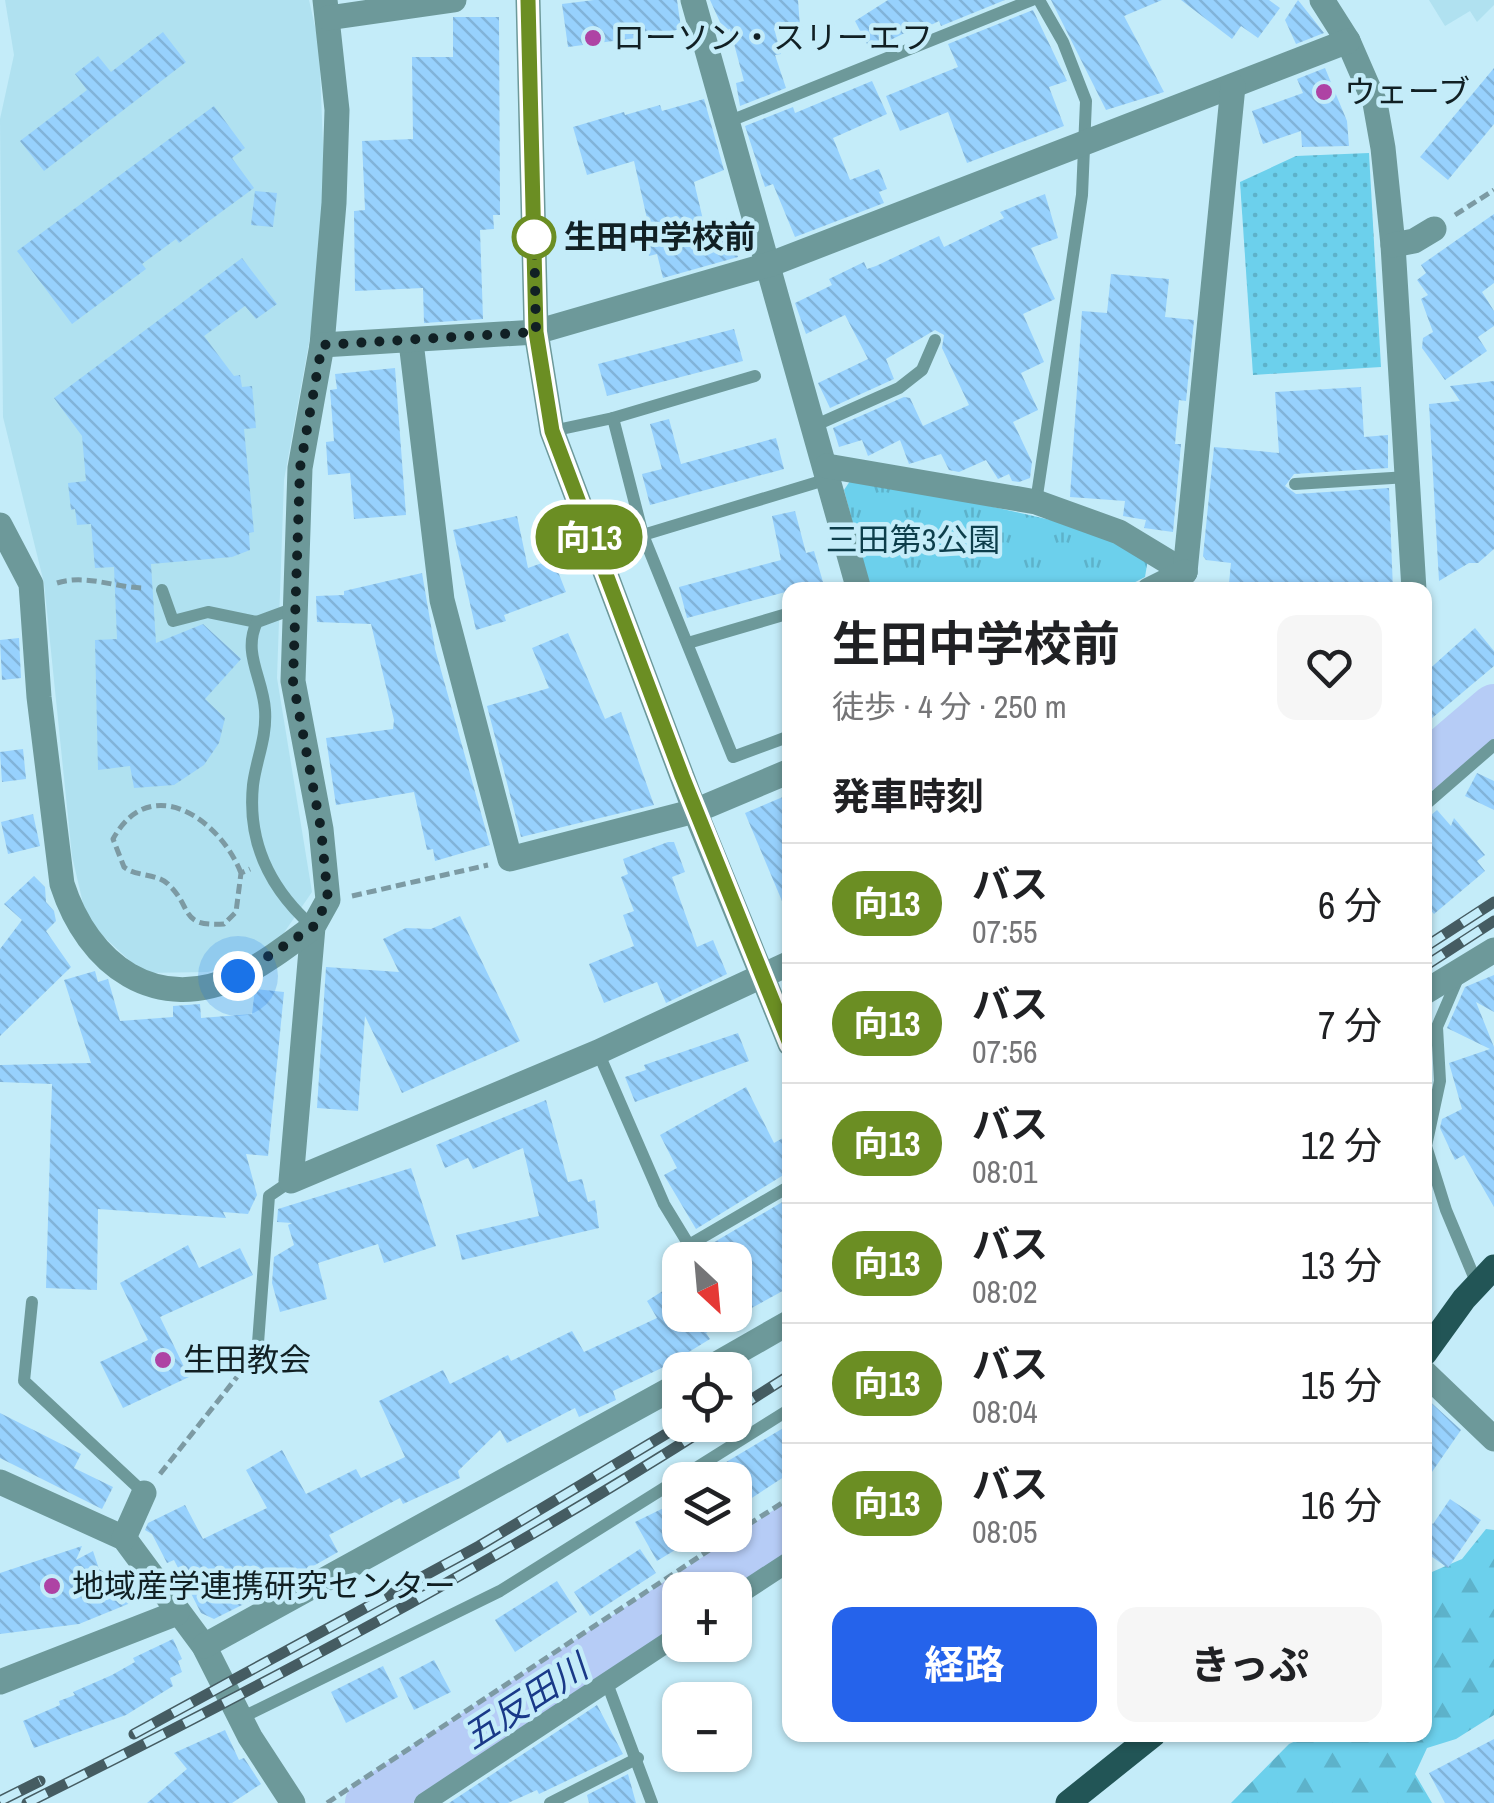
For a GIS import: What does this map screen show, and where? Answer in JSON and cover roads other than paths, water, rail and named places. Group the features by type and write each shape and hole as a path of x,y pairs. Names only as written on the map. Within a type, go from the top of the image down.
{"main road":[{"path":"1432,1344 1486,1276"},
{"path":"1068,1803 1144,1742"}],"street":[{"path":"454,0 327,9 337,110 322,345 300,468 293,681 321,829 328,900 313,927 291,1181 598,1052 782,966"},
{"path":"528,0 536,332 552,431 782,1024"},
{"path":"694,0 816,425 856,582"},
{"path":"1322,0 1348,42 1375,103 1393,244 1414,582"},
{"path":"322,345 536,332 771,264 1348,42"},
{"path":"1186,572 1234,86"},
{"path":"1393,244 1414,241 1434,229"},
{"path":"411,342 442,600 510,859 696,810 782,774"},
{"path":"829,472 1036,502 1120,532 1186,572"},
{"path":"0,526 31,584 39,697 62,884 88,942 138,983 171,987 238,976 313,927"},
{"path":"1165,582 1186,572"},
{"path":"1432,988 1494,950"},
{"path":"738,1352 782,1327"},
{"path":"1432,1380 1494,1439"},
{"path":"204,1646 662,1394"},
{"path":"0,1482 124,1538 152,1570 177,1613 204,1646 241,1718 293,1803"},
{"path":"124,1538 144,1493"},
{"path":"752,1587 782,1566"},
{"path":"0,1682 177,1613"},
{"path":"424,1803 662,1646"}],"lane":[{"path":"730,121 1035,0 1063,42 1086,102 1082,195 1036,502"},
{"path":"816,425 898,388 922,370 935,340"},
{"path":"552,431 613,418 755,376"},
{"path":"613,418 643,535 733,757 782,739"},
{"path":"643,535 829,472"},
{"path":"1295,484 1408,476"},
{"path":"162,590 173,621 208,612 257,622 295,608"},
{"path":"688,643 782,615"},
{"path":"257,622 250,637 266,709 264,748 253,783 253,820 263,865 282,900 313,927"},
{"path":"1432,799 1494,745"},
{"path":"1432,1119 1440,1082 1437,1027 1462,978 1461,969"},
{"path":"598,1052 664,1204 689,1245 782,1191"},
{"path":"1432,1165 1446,1210 1486,1276"},
{"path":"248,1363 258,1343 269,1196 291,1181"},
{"path":"32,1302 24,1381 144,1493"},
{"path":"241,1718 500,1590 782,1414"},
{"path":"606,1683 638,1758 652,1803"},
{"path":"550,1803 638,1758"}],"waterway":[{"name":"五反田川","path":"1432,761 1494,708"},
{"name":"五反田川","path":"723,1572 782,1533"},
{"name":"五反田川","path":"369,1803 662,1612"}],"railway":[{"path":"1432,942 1494,902"},
{"path":"1432,961 1494,921"},
{"path":"752,1399 782,1380"},
{"path":"134,1734 479,1546 662,1436"},
{"path":"27,1803 374,1623 684,1442"},
{"path":"0,1801 40,1781"}],"place":[{"name":"ローソン・スリーエフ","path":"593,38"},
{"name":"ウェーブ","path":"1324,92"},
{"name":"生田中学校前","path":"534,237"},
{"name":"生田教会","path":"163,1360"},
{"name":"地域産学連携研究センター","path":"52,1586"}],"park label":[{"name":"三田第3公園","path":"913,540"}]}
